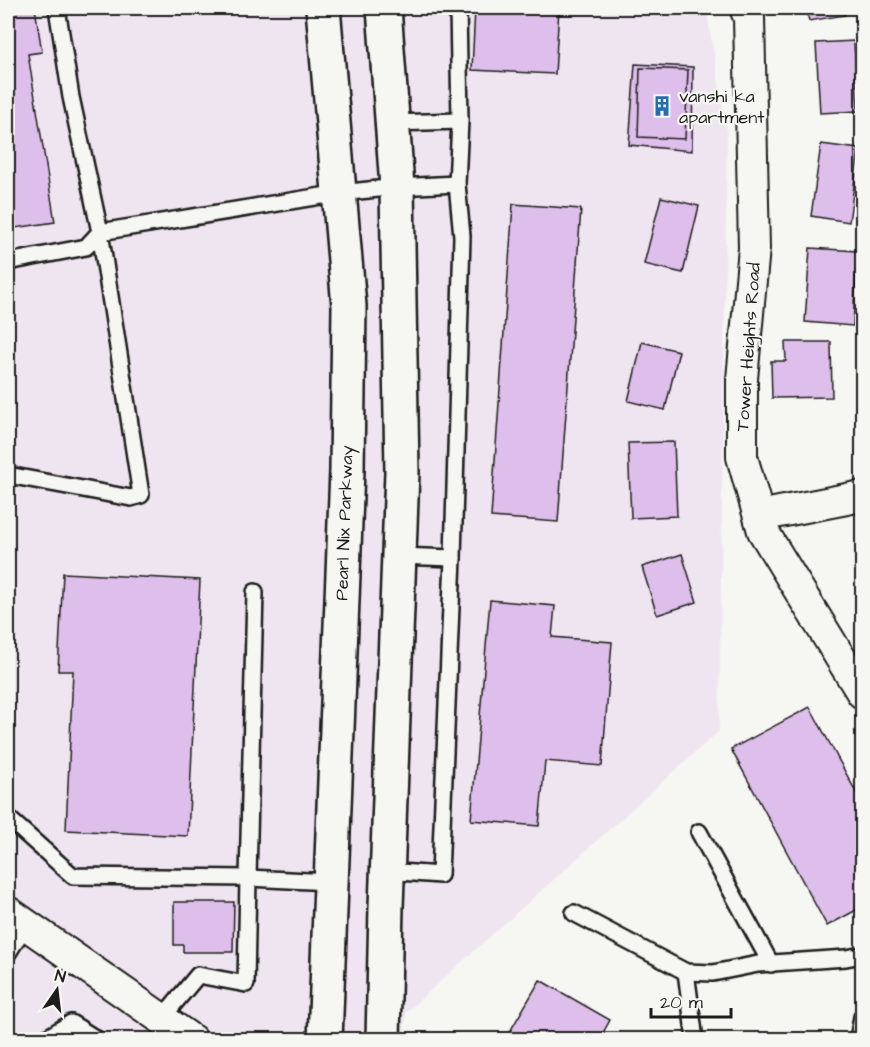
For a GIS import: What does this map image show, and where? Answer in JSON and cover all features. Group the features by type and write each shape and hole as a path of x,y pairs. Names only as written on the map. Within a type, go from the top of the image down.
{"main road":[{"name":"Pearl Nix Parkway","path":"323,8 349,306 347,470 325,1040"},
{"path":"383,1040 402,472 397,187 384,8"}],"street":[{"name":"Tower Heights Road","path":"745,8 749,18 754,248 742,379 742,457 763,531 862,693"},
{"path":"759,516 862,496"},
{"path":"17,918 192,1040"}],"lane":[{"path":"8,475 131,498 141,495 100,232 70,97 57,8"},
{"path":"387,872 440,874 453,558 462,236 457,184 460,121 458,8"},
{"path":"392,123 460,121"},
{"path":"8,262 86,247 100,232 340,193 457,184"},
{"path":"399,556 453,558"},
{"path":"162,1018 198,975 246,984 255,592"},
{"path":"8,818 73,876 248,878 330,882"},
{"path":"699,832 771,964"},
{"path":"574,913 686,972 713,973 758,964 862,955"},
{"path":"8,953 17,918"},
{"path":"686,972 696,1040"},
{"path":"858,1040 862,1017"},
{"path":"43,1040 71,1023 98,1040"}],"shaded area":[{"path":"8,8 706,8 727,130 719,731 406,1012 404,1039 8,1039"}],"building":[{"path":"8,8 35,8 42,52 28,54 55,222 8,229"},
{"path":"475,8 559,8 555,74 472,70"},
{"path":"806,8 844,8 845,15 809,21"},
{"path":"854,41 858,111 820,113 816,43"},
{"name":"vanshi ka apartment","path":"635,64 693,67 692,151 629,145"},
{"name":"vanshi ka apartment","path":"640,68 688,70 685,139 638,137"},
{"path":"821,144 859,149 849,222 811,216"},
{"path":"661,197 699,206 683,273 644,264"},
{"path":"513,204 581,209 558,522 491,517"},
{"path":"810,248 857,251 853,326 805,322"},
{"path":"642,342 679,351 665,410 628,401"},
{"path":"785,342 831,342 832,397 772,398 771,361 786,361"},
{"path":"674,442 677,516 631,518 628,443"},
{"path":"682,554 697,602 657,615 642,567"},
{"path":"63,573 200,580 188,836 66,830 73,671 58,671"},
{"path":"490,600 555,606 552,637 612,642 602,766 545,761 539,826 471,820"},
{"path":"810,707 862,803 862,907 827,926 731,749"},
{"path":"174,902 234,902 233,952 183,952 183,945 174,945"},
{"path":"540,980 610,1020 599,1040 505,1040"}],"place":[{"name":"vanshi ka apartment","path":"662,106"}]}
